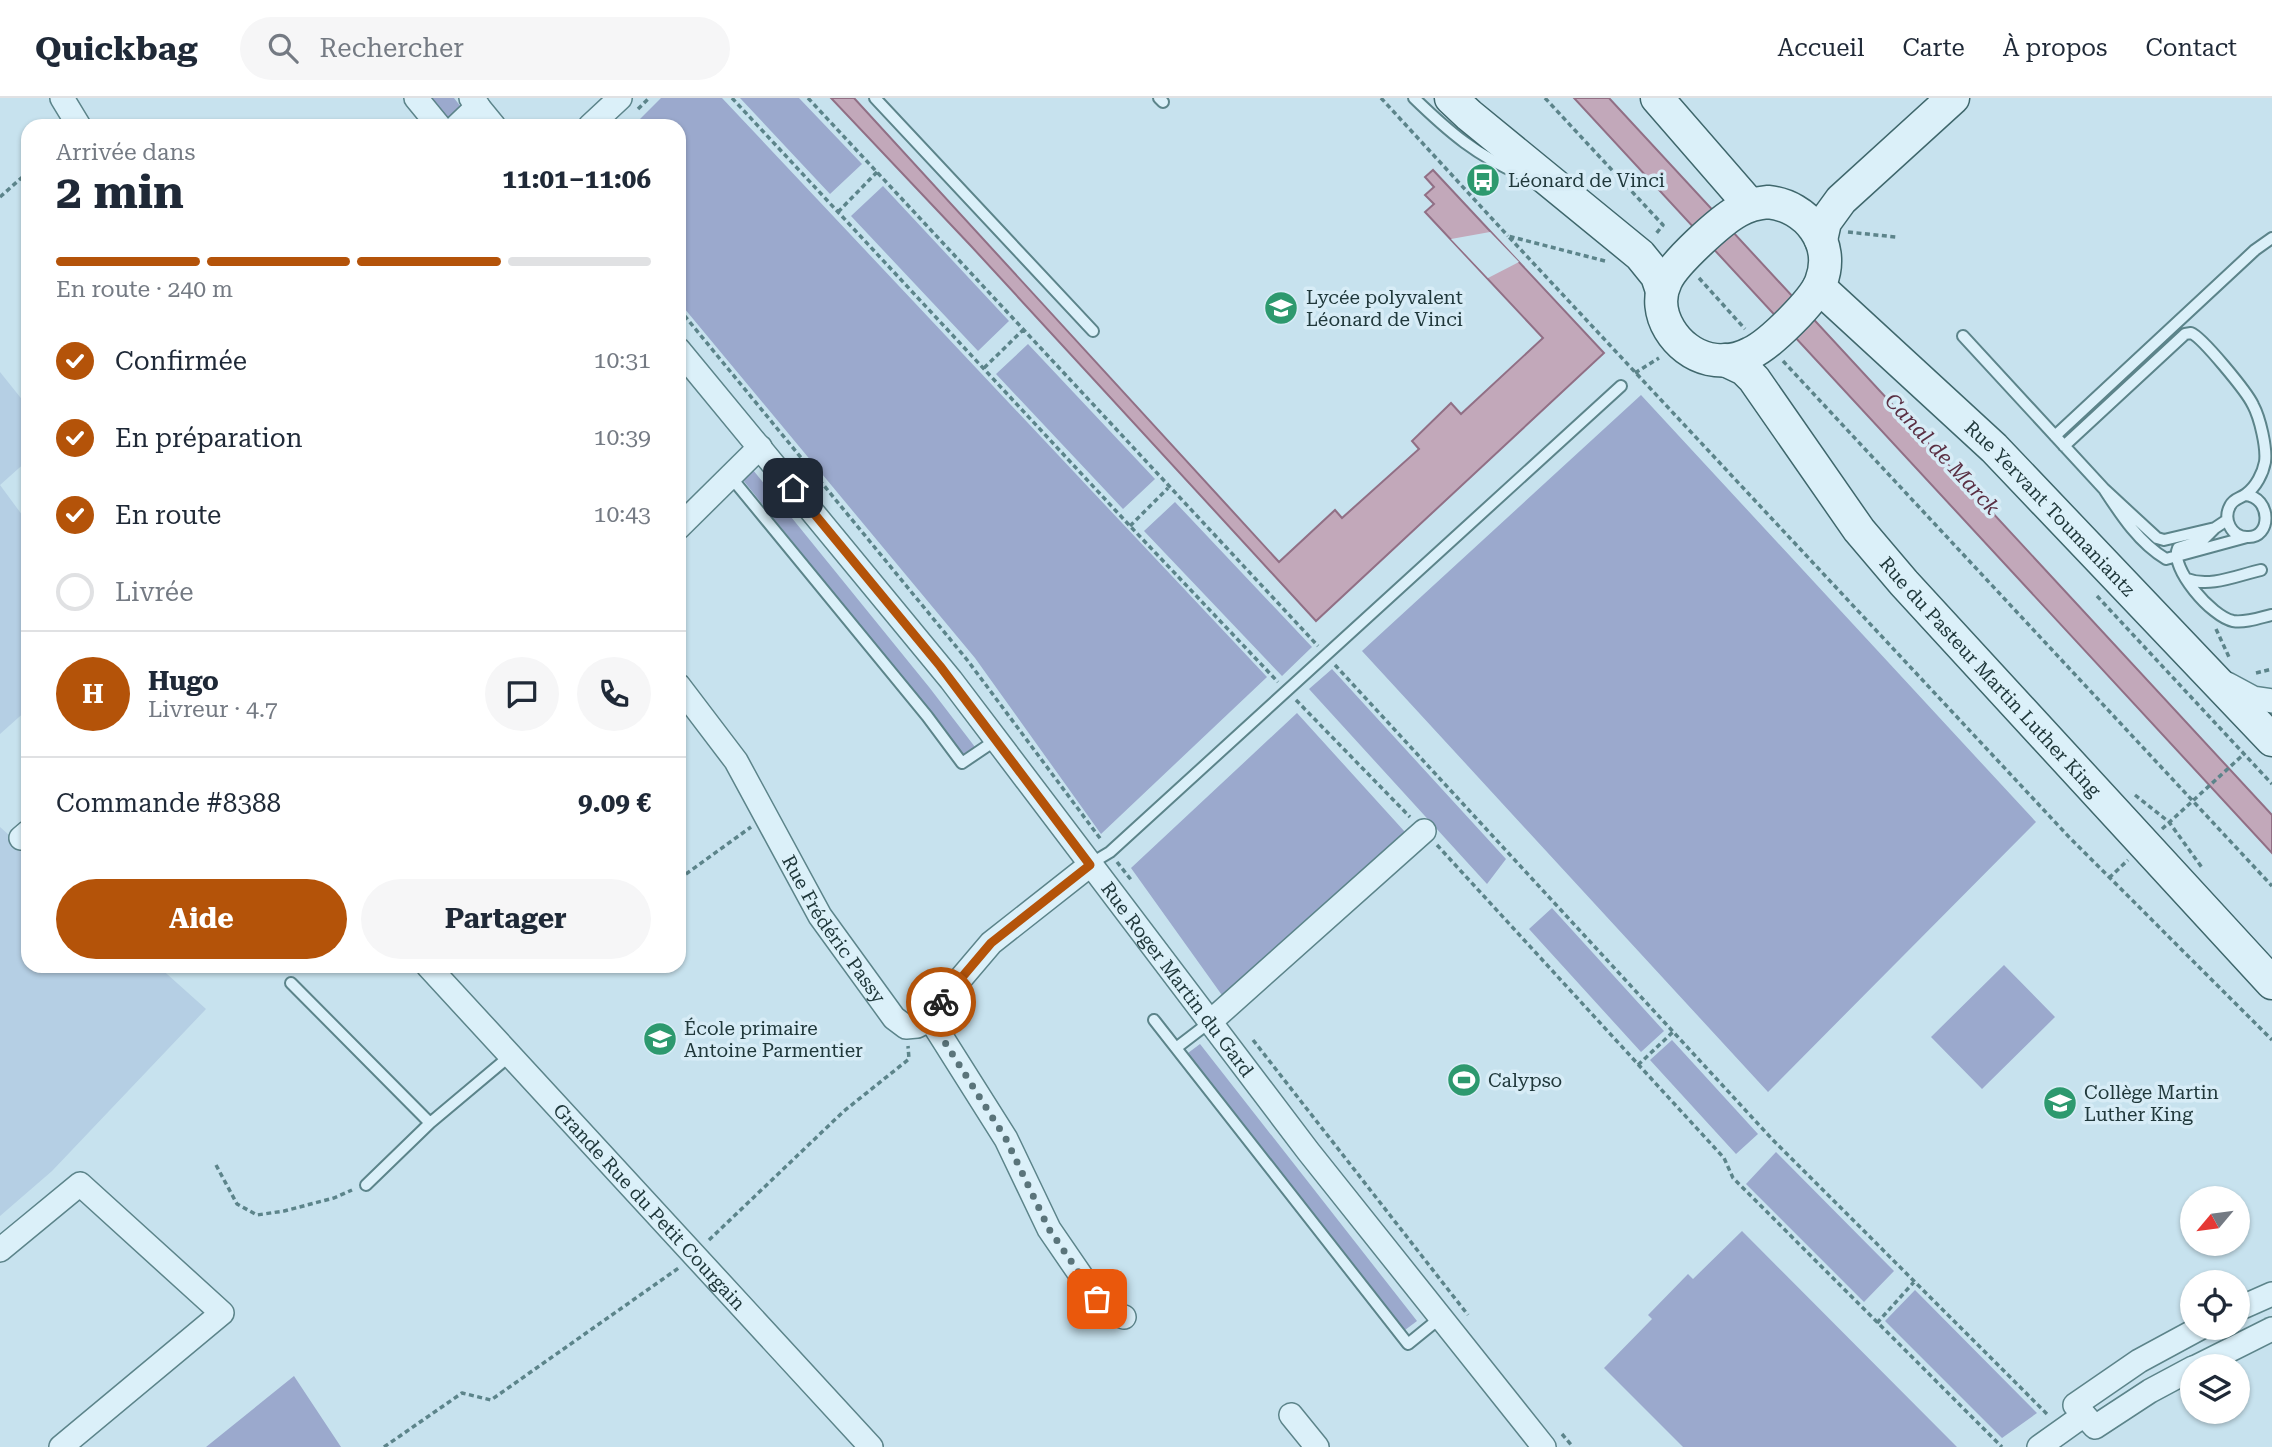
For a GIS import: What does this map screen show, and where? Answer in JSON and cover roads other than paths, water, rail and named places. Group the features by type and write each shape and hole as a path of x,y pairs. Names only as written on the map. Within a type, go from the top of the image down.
{"street":[{"path":"62,98 75,119"},
{"path":"416,98 433,119"},
{"path":"598,119 621,98"},
{"path":"1451,98 1561,191 1667,248 1739,212 1768,202 1802,206 1818,199 1928,98"},
{"path":"1657,98 1739,212"},
{"path":"1725,360 1740,358 1767,341 1814,295 1825,268 1830,235 1825,222 1841,200 1953,98"},
{"path":"462,119 474,102 488,119"},
{"path":"1790,206 1815,227 1830,235"},
{"name":"Rue du Pasteur Martin Luther King","path":"1667,248 1670,274 1662,290 1663,313 1675,339 1699,356 1725,360 1744,369 1754,379 1859,530 1904,583 2272,984"},
{"name":"Rue Yervant Toumaniantz","path":"1814,295 1994,448 2272,740"},
{"name":"Rue Roger Martin du Gard","path":"686,357 940,666 1210,1022 1539,1445"},
{"path":"686,520 760,447"},
{"path":"2202,665 2244,695 2272,701"},
{"name":"Rue Frédéric Passy","path":"686,695 736,761 820,916 894,1018 905,1027 917,1026 929,1017"},
{"path":"1210,1022 1424,831"},
{"path":"1090,865 991,943 929,1017 1006,1139 1049,1229 1097,1299 1115,1314 1124,1317"},
{"name":"Grande Rue du Petit Courgain","path":"435,973 871,1447"},
{"path":"0,1250 80,1184 222,1313 61,1447"},
{"path":"2250,1304 2272,1294"},
{"path":"2221,1354 2272,1329"},
{"path":"2180,1339 2139,1361 2075,1405 2095,1427 2180,1375"},
{"path":"1292,1415 1317,1447"},
{"path":"2039,1447 2084,1415"}],"lane":[{"path":"875,98 1093,331"},
{"path":"1415,98 1453,135 1476,152 1561,191"},
{"path":"2055,436 2255,250 2272,238"},
{"path":"2064,446 2185,334 2190,333 2203,342 2243,390 2253,404 2260,423 2265,460 2260,477 2245,495 2233,501 2227,513 2227,520 2234,532 2247,537"},
{"path":"1963,336 2104,489 2157,538 2164,540 2216,528"},
{"path":"1090,865 1110,852 1621,386"},
{"path":"730,476 927,716 962,763 996,740"},
{"path":"2104,489 2134,532 2155,553 2166,559 2266,533 2270,510 2259,498 2245,495"},
{"path":"2227,520 2203,540 2178,548 2175,558 2204,603 2221,617 2245,621 2270,615"},
{"path":"2187,579 2198,583 2209,582 2261,570"},
{"path":"291,984 430,1123"},
{"path":"1154,1020 1408,1344 1440,1318"},
{"path":"1176,1048 1210,1022"},
{"path":"366,1185 430,1123 511,1055"}],"place":[{"name":"Léonard de Vinci","path":"1483,180"},
{"name":"Lycée polyvalent Léonard de Vinci","path":"1281,308"},
{"name":"École primaire Antoine Parmentier","path":"660,1039"},
{"name":"Calypso","path":"1464,1080"},
{"name":"Collège Martin Luther King","path":"2060,1103"}],"water label":[{"name":"Canal de Marck","path":"1942,454"}]}
